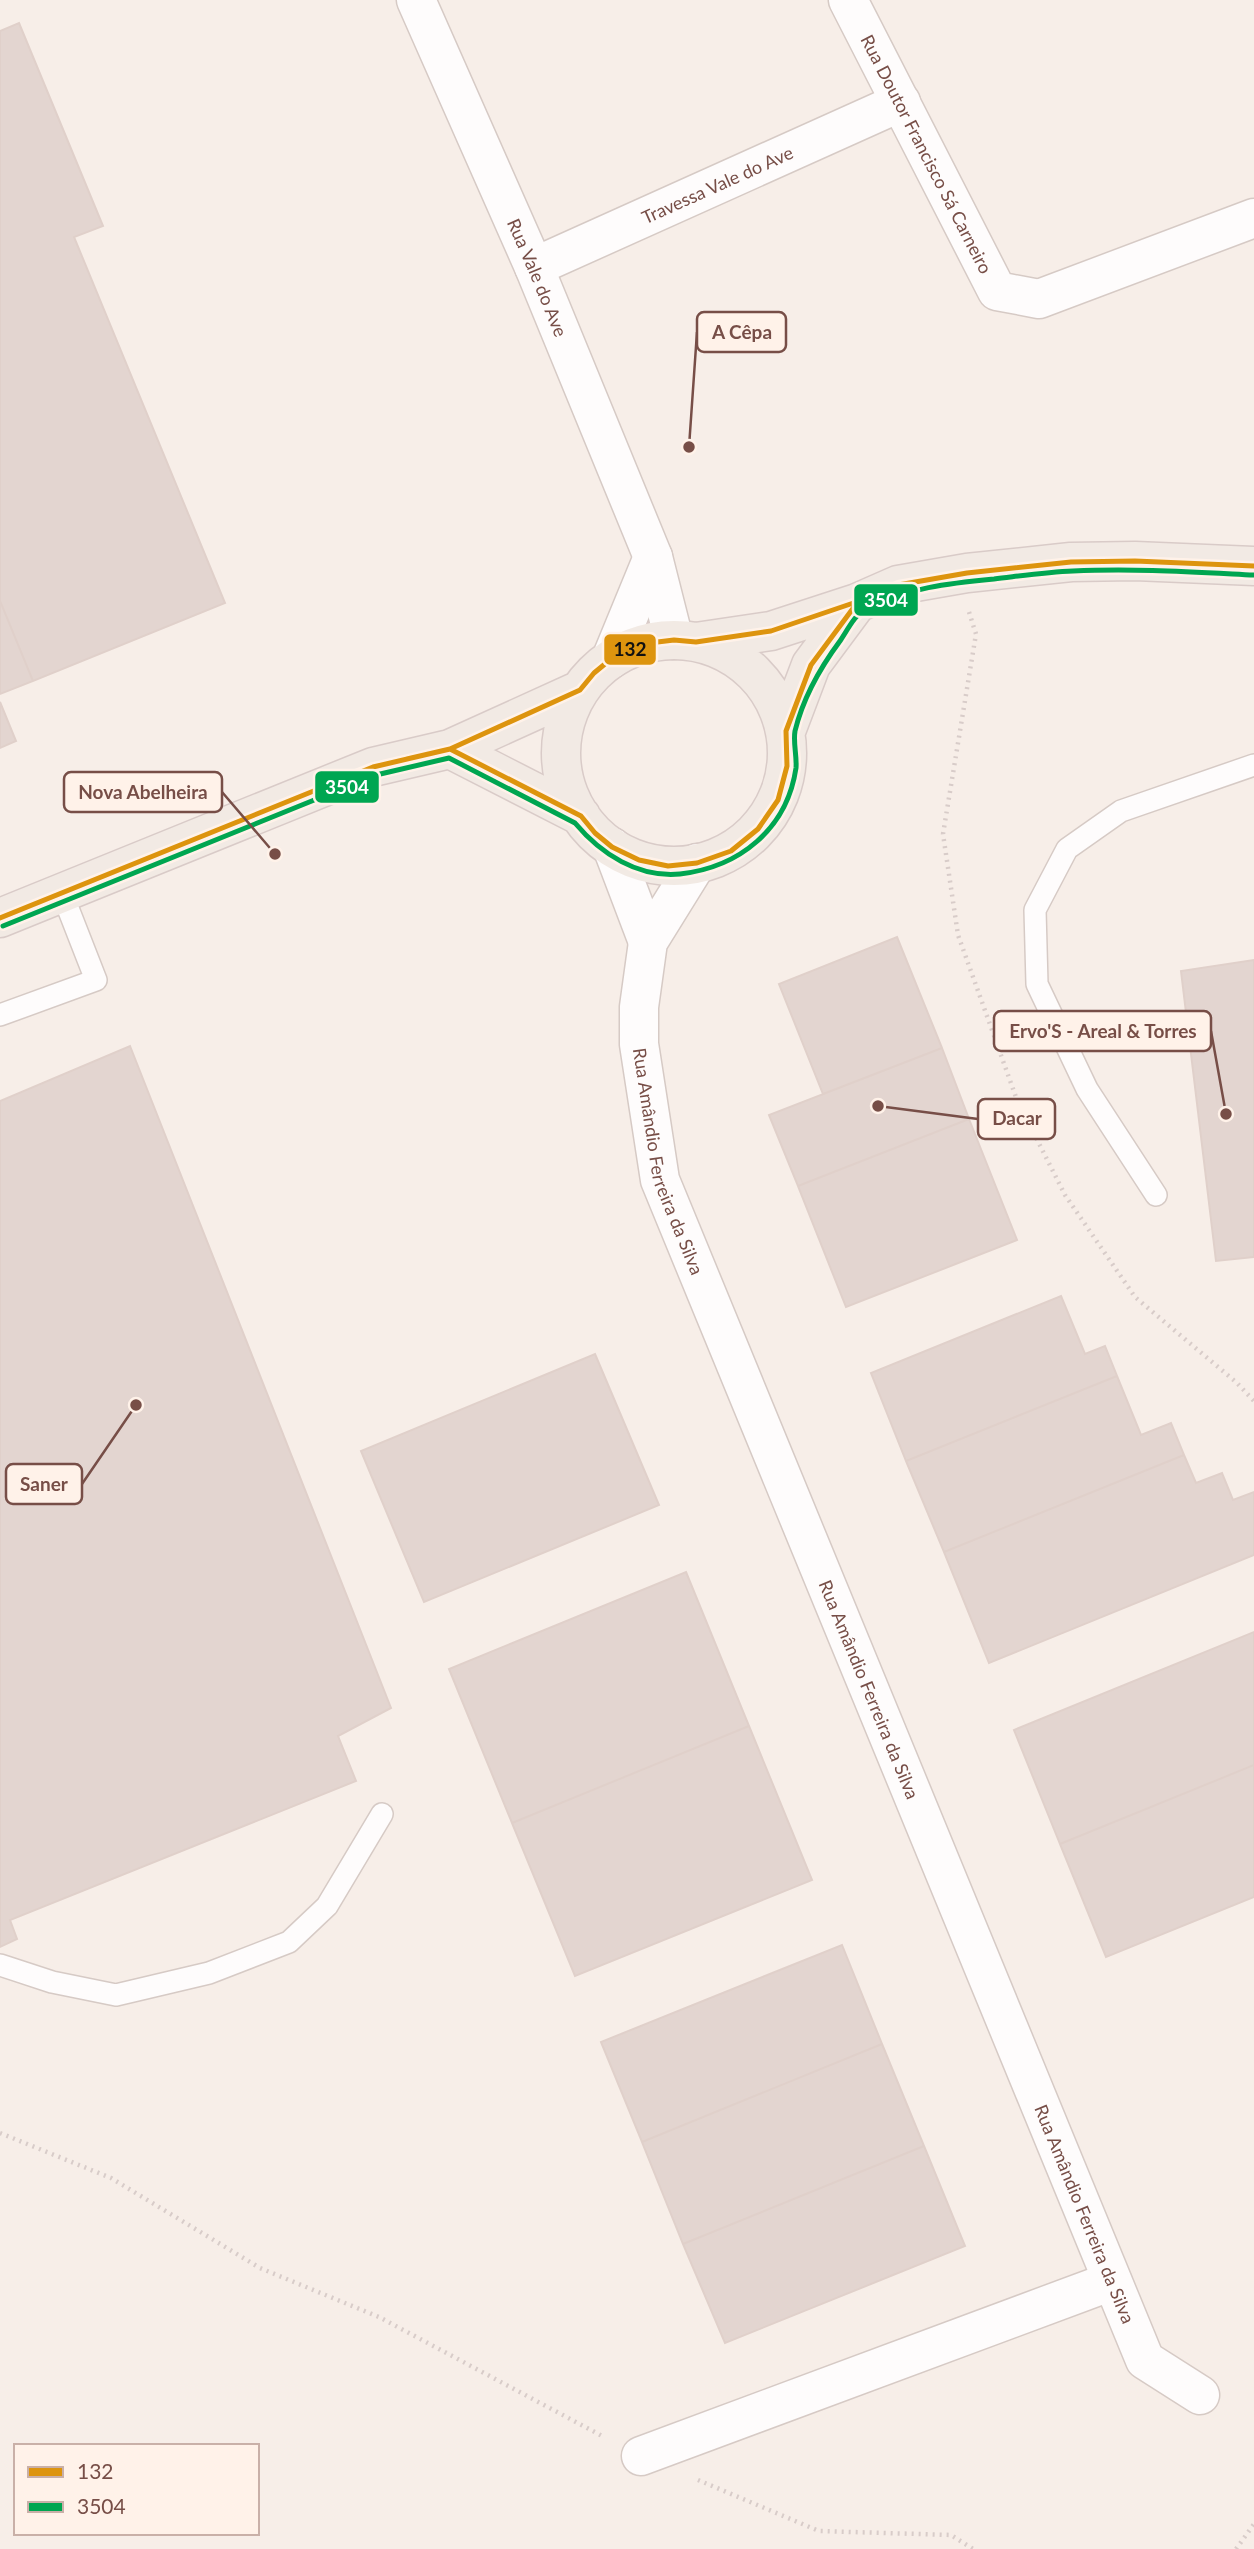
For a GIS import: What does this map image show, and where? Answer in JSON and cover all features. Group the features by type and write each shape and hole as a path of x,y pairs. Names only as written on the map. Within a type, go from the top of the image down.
{"main road":[{"path":"685,640 728,653 754,673 774,699 786,730 787,766 778,800 758,829 731,851 698,863 668,866 639,860 612,847 595,833 581,816 567,786 561,753 566,720 580,690 594,673 611,659 641,645 685,640 771,631 857,603 898,585 967,573 1071,562 1135,561 1254,566"},
{"path":"786,730 811,665 857,603"},
{"path":"0,918 373,767 450,749 580,690"},
{"path":"450,749 581,816"}],"street":[{"name":"Rua Vale do Ave","path":"416,0 534,267 685,640"},
{"name":"Rua Doutor Francisco Sá Carneiro","path":"848,0 997,290 1039,299 1254,218"},
{"name":"Travessa Vale do Ave","path":"534,267 901,102"},
{"path":"611,659 653,557"},
{"name":"Rua Amândio Ferreira da Silva","path":"612,847 648,942"},
{"name":"Rua Amândio Ferreira da Silva","path":"698,863 648,942 639,1007 639,1044 660,1180 1145,2360 1200,2395"},
{"path":"641,2456 1112,2281"}],"lane":[{"path":"1156,1195 1087,1089 1037,984 1035,910 1067,849 1121,811 1254,765"},
{"path":"0,1015 96,980 62,893"},
{"path":"0,1965 51,1982 116,1994 209,1973 289,1942 327,1906 382,1814"}],"path":[{"path":"0,2133 111,2178 260,2268 379,2317 641,2456 819,2531 951,2535 974,2549"},
{"path":"1236,2549 1254,2524"}],"building":[{"path":"19,23 103,226 74,237 225,603 33,681 0,601 0,31"},
{"path":"0,601 33,681 0,694"},
{"path":"0,702 16,741 0,748"},
{"path":"897,937 942,1048 823,1094 779,984"},
{"path":"1254,960 1254,1257 1216,1261 1181,971"},
{"path":"130,1046 391,1708 338,1736 356,1781 10,1920 17,1939 0,1947 0,1101"},
{"path":"942,1048 969,1119 798,1186 769,1115"},
{"path":"969,1119 1017,1240 846,1307 798,1186"},
{"path":"1061,1296 1085,1354 1105,1346 1117,1376 906,1461 871,1373"},
{"path":"595,1354 659,1505 424,1602 361,1451"},
{"path":"1117,1376 1141,1435 1171,1423 1184,1455 944,1552 906,1461"},
{"path":"1184,1455 1196,1483 1222,1473 1233,1500 1254,1492 1254,1555 989,1663 944,1552"},
{"path":"686,1572 749,1726 512,1823 449,1669"},
{"path":"1254,1632 1254,1765 1060,1844 1014,1730"},
{"path":"749,1726 812,1880 575,1976 512,1823"},
{"path":"1254,1765 1254,1897 1106,1957 1060,1844"},
{"path":"842,1945 882,2044 642,2142 601,2042"},
{"path":"882,2044 924,2146 683,2244 642,2142"},
{"path":"924,2146 965,2246 725,2343 683,2244"}],"transit line":[{"name":"132","path":"0,918 373,767 450,749 581,816 595,833 612,847 639,860 668,866 697,863 731,851 758,829 778,800 787,766 786,731 811,665 857,603 898,585 967,573 1071,562 1135,561 1254,566"},
{"name":"3504","path":"3,926 376,775 449,758 575,823 596,845 635,868 664,874 702,870 741,853 757,841 783,809 796,768 795,731 798,719 826,662 862,611 896,596 928,588 1053,572 1141,570 1254,575"},
{"name":"132","path":"407,759 450,749 580,690 594,673 611,659 641,644 674,640 696,642 771,631 874,596"}],"place":[{"name":"A Cêpa","path":"689,447"},
{"name":"Nova Abelheira","path":"275,854"},
{"name":"Dacar","path":"878,1106"},
{"name":"Ervo'S - Areal & Torres","path":"1226,1114"},
{"name":"Saner","path":"136,1405"}]}
